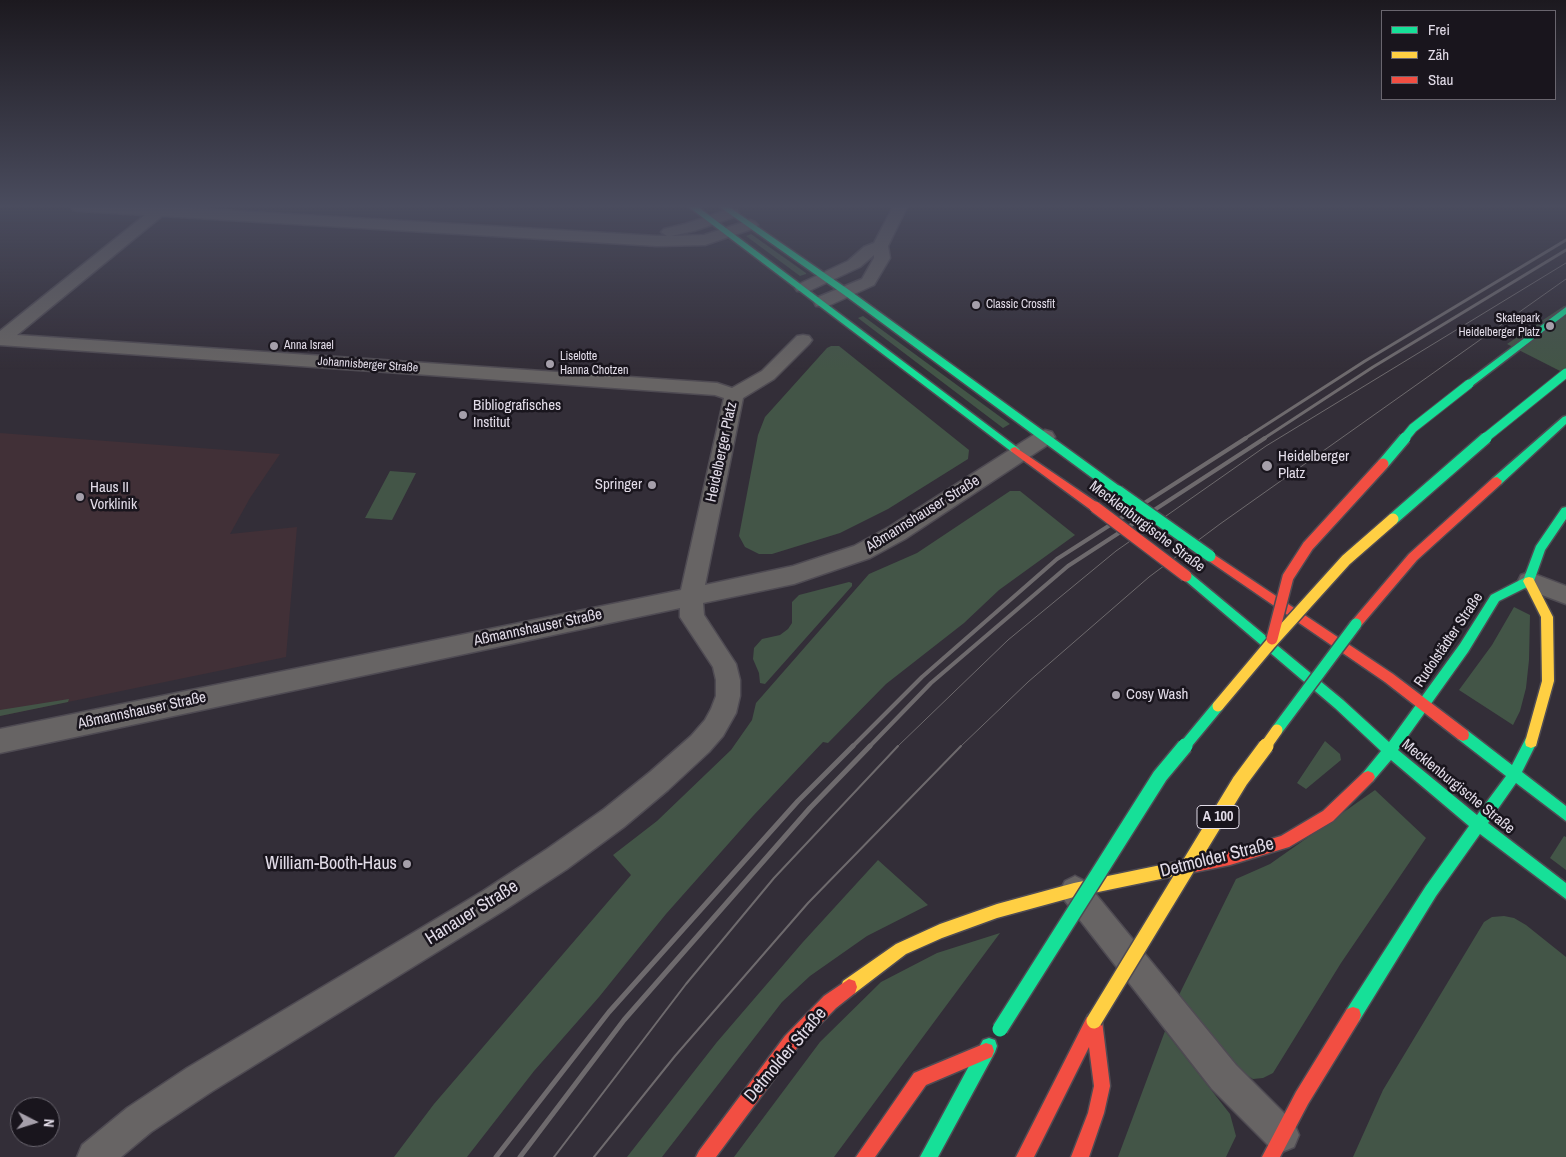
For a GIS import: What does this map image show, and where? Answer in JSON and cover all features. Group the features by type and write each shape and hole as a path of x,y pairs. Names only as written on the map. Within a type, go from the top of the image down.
{"main road":[{"name":"Mecklenburgische Straße","path":"766,261 1020,454 1049,472 1186,576 1339,704 1390,751 1566,892"},
{"name":"Mecklenburgische Straße","path":"800,261 846,292 1118,491 1381,672 1566,814"},
{"path":"1271,643 1288,577 1308,546 1355,496 1413,428 1566,310"},
{"path":"929,1157 986,1051 1160,776 1271,643 1346,560 1463,456 1566,373"},
{"name":"A 100","path":"1024,1157 1094,1021 1240,781 1356,624 1413,557 1566,419"},
{"path":"1277,1146 1302,1098 1393,948 1514,774 1533,738 1548,681 1547,617 1529,581 1540,549 1566,512"},
{"name":"Rudolstädter Straße","path":"1423,705 1464,648 1495,598 1529,581"},
{"name":"Detmolder Straße","path":"705,1157 791,1042 830,1002 869,971 901,949 940,931 997,911 1074,890 1230,858 1284,842 1328,816 1369,776 1390,751 1423,705"},
{"path":"1080,1157 1096,1113 1102,1086 1094,1021"},
{"path":"865,1157 920,1079 986,1051"}],"street":[{"path":"0,340 97,261"},
{"path":"803,288 857,261"},
{"path":"822,302 868,282 880,261"},
{"name":"Johannisberger Straße","path":"0,340 717,389 734,395"},
{"name":"Heidelberger Platz","path":"691,596 734,395 768,376 803,340"},
{"name":"Aßmannshauser Straße","path":"0,741 794,575 862,552 897,533 1045,437"},
{"path":"1529,581 1566,595"},
{"name":"Hanauer Straße","path":"94,1157 139,1120 199,1080 492,902 557,860 614,818 700,744 714,728 723,713 728,696 728,680 724,664 692,616 691,596"},
{"path":"1074,890 1277,1146"}],"shaded area":[{"path":"0,433 280,454 250,498 230,534 297,527 286,657 0,716"}],"green space":[{"path":"780,261 789,261 806,273 800,276"},
{"name":"Skatepark Heidelberger Platz","path":"1564,306 1566,307 1566,374 1507,344"},
{"path":"863,316 1010,424 1003,428 858,318"},
{"path":"839,346 969,450 968,459 888,509 840,533 772,554 759,554 745,547 739,536 758,435 765,417 827,348"},
{"path":"390,471 416,473 392,520 365,518"},
{"path":"1010,491 1020,491 1075,535 999,590 964,623 886,684 828,743 823,742 753,816 666,914 599,997 534,1071 467,1157 394,1157 434,1104 631,875 613,855 657,821 731,750 752,720 756,703 869,574 917,553"},
{"path":"849,582 852,583 852,586 765,684 760,683 759,673 753,659 754,648 762,639 780,635 788,629 792,623 792,602 799,595"},
{"path":"1514,607 1530,615 1526,688 1520,711 1513,725 1459,690 1492,645"},
{"path":"69,699 68,702 0,716 0,710"},
{"path":"1325,741 1340,754 1341,760 1306,789 1297,783"},
{"path":"1375,790 1426,838 1341,963 1273,1073 1263,1078 1253,1079 1242,1072 1178,997 1236,879 1270,864"},
{"path":"1564,836 1566,837 1566,870 1550,858"},
{"path":"878,860 928,905 867,936 810,976 782,1002 662,1157 627,1157 717,1042 803,942"},
{"path":"1504,916 1514,918 1526,925 1566,957 1566,1157 1353,1157 1383,1090 1484,922 1492,917"},
{"path":"1000,933 834,1157 734,1157 820,1042 881,982 937,953"},
{"path":"1165,1031 1230,1114 1236,1136 1226,1157 1118,1157"}],"tram line":[{"path":"898,746 1008,640 1116,551 1266,446 1566,263"},
{"path":"960,747 1028,682 1149,577 1220,524 1566,279"},
{"path":"554,1157 686,984 774,878 898,746"},
{"path":"594,1157 675,1056 808,903 960,747"}],"railway":[{"path":"1244,439 1365,361 1531,261"},
{"path":"1263,439 1373,367 1548,261"},
{"path":"496,1157 609,1012 798,801 922,677 1057,559 1246,438"},
{"path":"869,747 931,683 1068,566 1265,438"},
{"path":"520,1157 624,1020 810,808 870,746"}],"traffic: fast":[{"path":"765,261 1015,450"},
{"path":"801,261 1118,491"},
{"path":"1469,384 1566,310"},
{"path":"1393,519 1463,456 1566,373"},
{"path":"1383,464 1413,428 1469,384"},
{"path":"1497,481 1566,419"},
{"path":"1118,491 1210,556"},
{"path":"1368,777 1390,751 1464,648 1495,598 1529,581 1540,549 1566,511"},
{"path":"1186,576 1339,704 1390,751 1479,825 1566,892"},
{"path":"1277,730 1356,624"},
{"path":"1000,1029 1160,776 1218,706"},
{"path":"1463,735 1566,814"},
{"path":"1353,1015 1431,891 1514,775 1531,742"},
{"path":"929,1157 989,1046"}],"traffic: slow":[{"path":"1218,706 1271,643 1346,560 1393,519"},
{"path":"1529,581 1547,617 1548,681 1531,742"},
{"path":"1094,1021 1240,781 1277,730"},
{"path":"849,987 901,949 940,931 997,911 1074,890 1185,867"}],"traffic: jam":[{"path":"1015,450 1095,507"},
{"path":"1272,639 1288,577 1308,546 1383,464"},
{"path":"1356,624 1413,557 1497,481"},
{"path":"1095,507 1186,576"},
{"path":"1210,556 1389,678 1463,735"},
{"path":"1185,867 1230,858 1284,842 1328,816 1368,777"},
{"path":"705,1157 791,1042 830,1002 849,987"},
{"path":"1271,1157 1302,1098 1353,1015"},
{"path":"1025,1157 1094,1021"},
{"path":"1080,1157 1096,1113 1102,1086 1094,1021"},
{"path":"865,1157 920,1079 986,1051"}],"place":[{"name":"Classic Crossfit","path":"976,305"},
{"name":"Skatepark Heidelberger Platz","path":"1550,326"},
{"name":"Anna Israel","path":"274,346"},
{"name":"Liselotte Hanna Chotzen","path":"550,364"},
{"name":"Bibliografisches Institut","path":"463,415"},
{"name":"Heidelberger Platz","path":"1267,466"},
{"name":"Springer","path":"652,485"},
{"name":"Haus II Vorklinik","path":"80,497"},
{"name":"Cosy Wash","path":"1116,695"},
{"name":"William-Booth-Haus","path":"407,864"}]}
